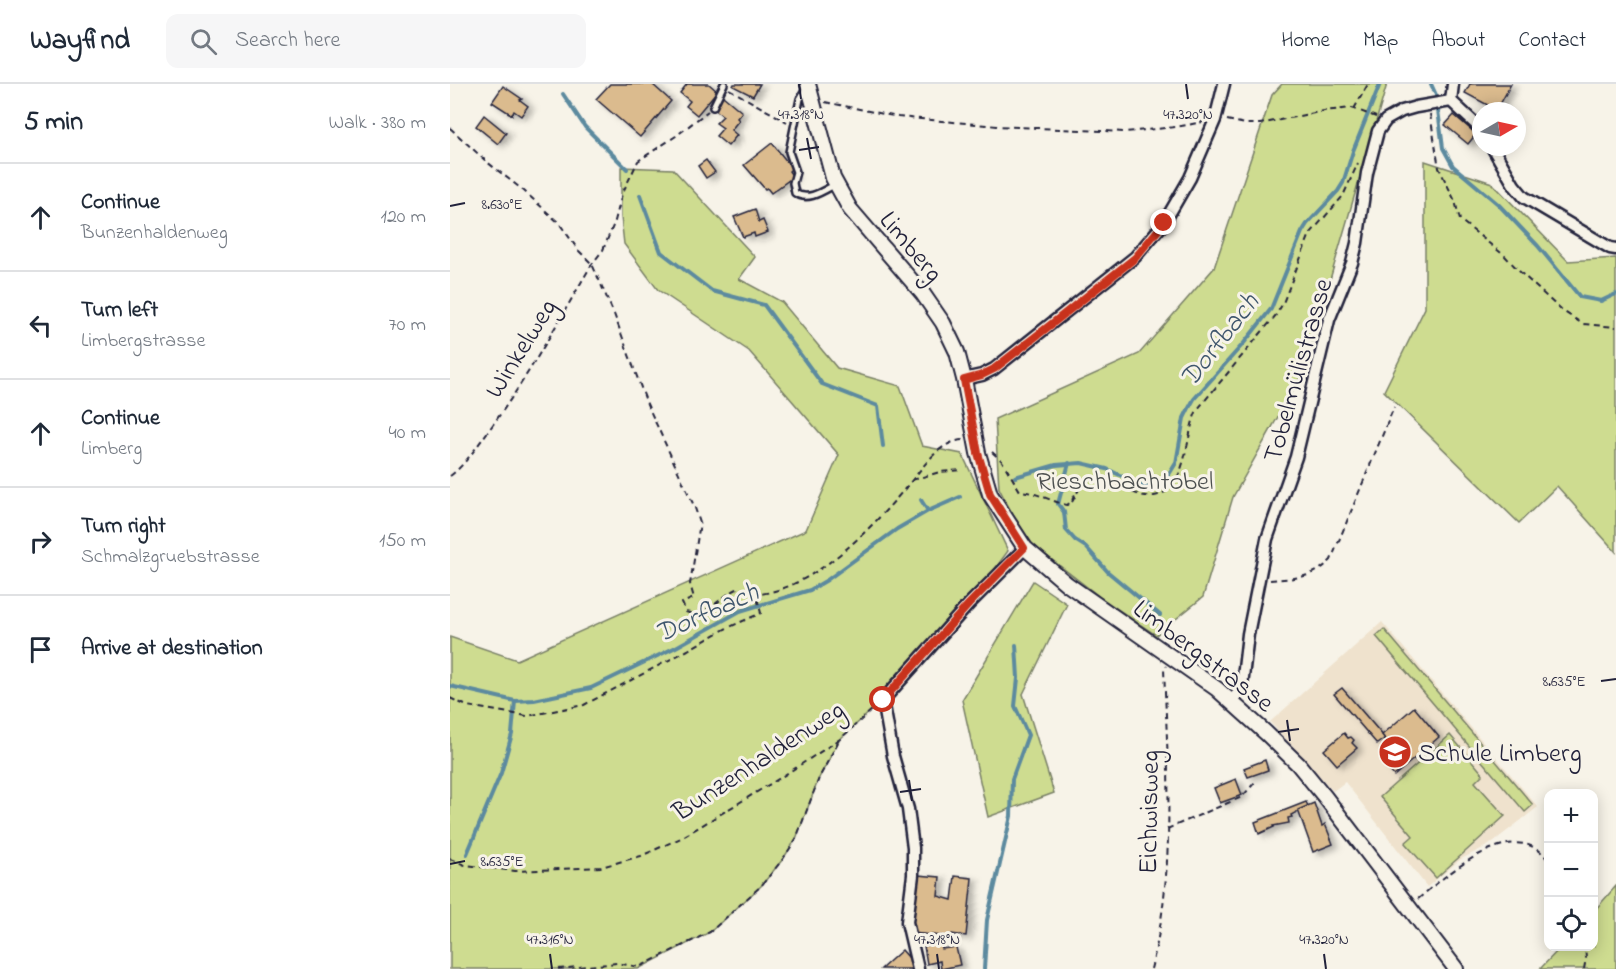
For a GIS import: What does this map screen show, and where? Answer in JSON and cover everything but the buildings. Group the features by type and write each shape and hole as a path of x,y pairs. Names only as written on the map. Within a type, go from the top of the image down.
{"street":[{"path":"964,380 994,369 1135,258 1164,223 1190,178 1215,120 1224,84"},
{"path":"1453,84 1437,103 1472,124"},
{"name":"Limberg","path":"809,89 820,137 836,184 850,209 923,294 943,324 957,352 975,439"},
{"name":"Tobelmülistrasse","path":"1232,702 1242,686 1248,634 1267,539 1296,457 1309,394 1329,320 1355,253 1367,173 1378,131 1386,120 1395,115 1416,107 1437,103"},
{"path":"1497,156 1514,185 1524,197 1616,249"},
{"name":"Limbergstrasse","path":"975,439 990,494 1024,548 1067,584 1172,656 1232,702 1298,764 1456,969"},
{"name":"Bunzenhaldenweg","path":"883,700 969,604 1024,548"},
{"path":"883,700 896,765 908,809 914,848 907,922 918,969"}],"lane":[{"path":"712,107 723,85"},
{"path":"809,89 800,99 789,152 796,172 793,183 795,192 801,197 811,196 836,184"}],"path":[{"path":"1354,109 1368,84"},
{"path":"723,85 795,126"},
{"path":"809,89 898,117 998,126 1125,132 1223,119 1257,124 1324,111 1354,109 1376,116"},
{"path":"1437,103 1439,168 1455,201 1460,220 1505,256 1561,310 1583,324 1616,327"},
{"name":"Winkelweg","path":"450,476 472,453 514,396 592,264 603,250 615,221 622,194 638,161 676,136 712,107"},
{"path":"450,128 550,215 592,264 614,314 646,404 700,523 690,584 693,598 682,603 684,610 689,614 704,611 737,589 757,596 801,582 860,537 879,519 939,451 959,440 975,439"},
{"path":"1003,464 1020,491 1045,495 1067,505 1074,500 1083,484 1095,479 1109,479 1134,492 1151,496 1162,494 1174,484 1179,477 1192,421 1197,410 1276,315 1283,303 1310,234 1343,196 1358,161"},
{"path":"1259,580 1307,576 1320,571 1331,560 1394,407"},
{"path":"912,481 940,472 962,470"},
{"path":"450,698 467,706 527,716 584,705 725,629 761,613 757,596"},
{"name":"Eichwisweg","path":"1151,969 1162,916 1169,790 1164,669 1172,656"},
{"name":"Bunzenhaldenweg","path":"450,859 465,865 515,871 601,867 640,856 681,838 840,739 883,700"},
{"path":"558,969 617,963 638,968 710,932 761,886 796,840 819,778 840,739"},
{"path":"1167,829 1242,797 1256,781"},
{"path":"1409,907 1462,865 1488,850 1508,844 1529,844 1544,853"},
{"path":"1584,969 1585,951"}],"shaded area":[{"name":"Schule Limberg","path":"1382,622 1538,807 1489,845 1461,859 1427,887 1345,782 1333,791 1270,722"}],"green space":[{"name":"Rieschbachtobel","path":"1282,84 1387,84 1303,372 1233,497 1203,597 1156,635 1100,597 1033,545 1017,523 999,488 995,419 1139,354 1214,268 1272,95"},
{"path":"1425,161 1492,183 1568,261 1616,258 1616,552 1557,486 1519,523 1384,391 1425,308"},
{"path":"621,167 673,169 755,257 739,279 782,302 837,368 900,386 922,446 962,454 1008,551 969,604 883,700 840,739 819,778 796,839 783,859 761,886 710,932 638,969 450,969 450,637 517,660 806,530 839,455 749,351 658,290 624,244 621,217"},
{"path":"1033,581 1067,604 1023,694 1054,793 988,817 962,700"},
{"path":"1384,629 1533,805 1525,812 1376,636"},
{"path":"1450,735 1483,774 1475,782 1505,816 1436,878 1405,843 1413,836 1380,797"},
{"path":"1616,886 1616,969 1540,969 1557,951 1598,951 1598,906"}],"waterway":[{"name":"Dorfbach","path":"1015,477 1056,465 1081,463 1107,469 1145,487 1157,486 1165,481 1176,463 1184,418 1194,399 1271,309 1302,232 1343,183 1353,151 1380,84"},
{"path":"1431,84 1436,95 1443,148 1453,166 1498,204 1538,246 1580,297 1601,301 1616,294"},
{"path":"563,94 585,127 627,169"},
{"path":"640,195 661,252 712,291 764,305 822,384 878,406 883,446"},
{"path":"1069,463 1058,504 1064,512 1066,530 1086,547 1108,572 1160,615"},
{"name":"Dorfbach","path":"450,686 515,701 534,700 591,688 676,647 740,611 810,590 897,529 928,511 960,497"},
{"path":"921,500 928,511"},
{"path":"984,969 987,920 1011,816 1012,779 1028,735 1015,706 1018,678 1016,645"},
{"path":"467,854 501,773 512,734 515,701"}],"place":[{"name":"Schule Limberg","path":"1395,752"}],"route":[{"path":"883,700 969,604 1024,548 990,494 978,453 964,380 994,369 1053,323 1135,258 1164,223"}]}
